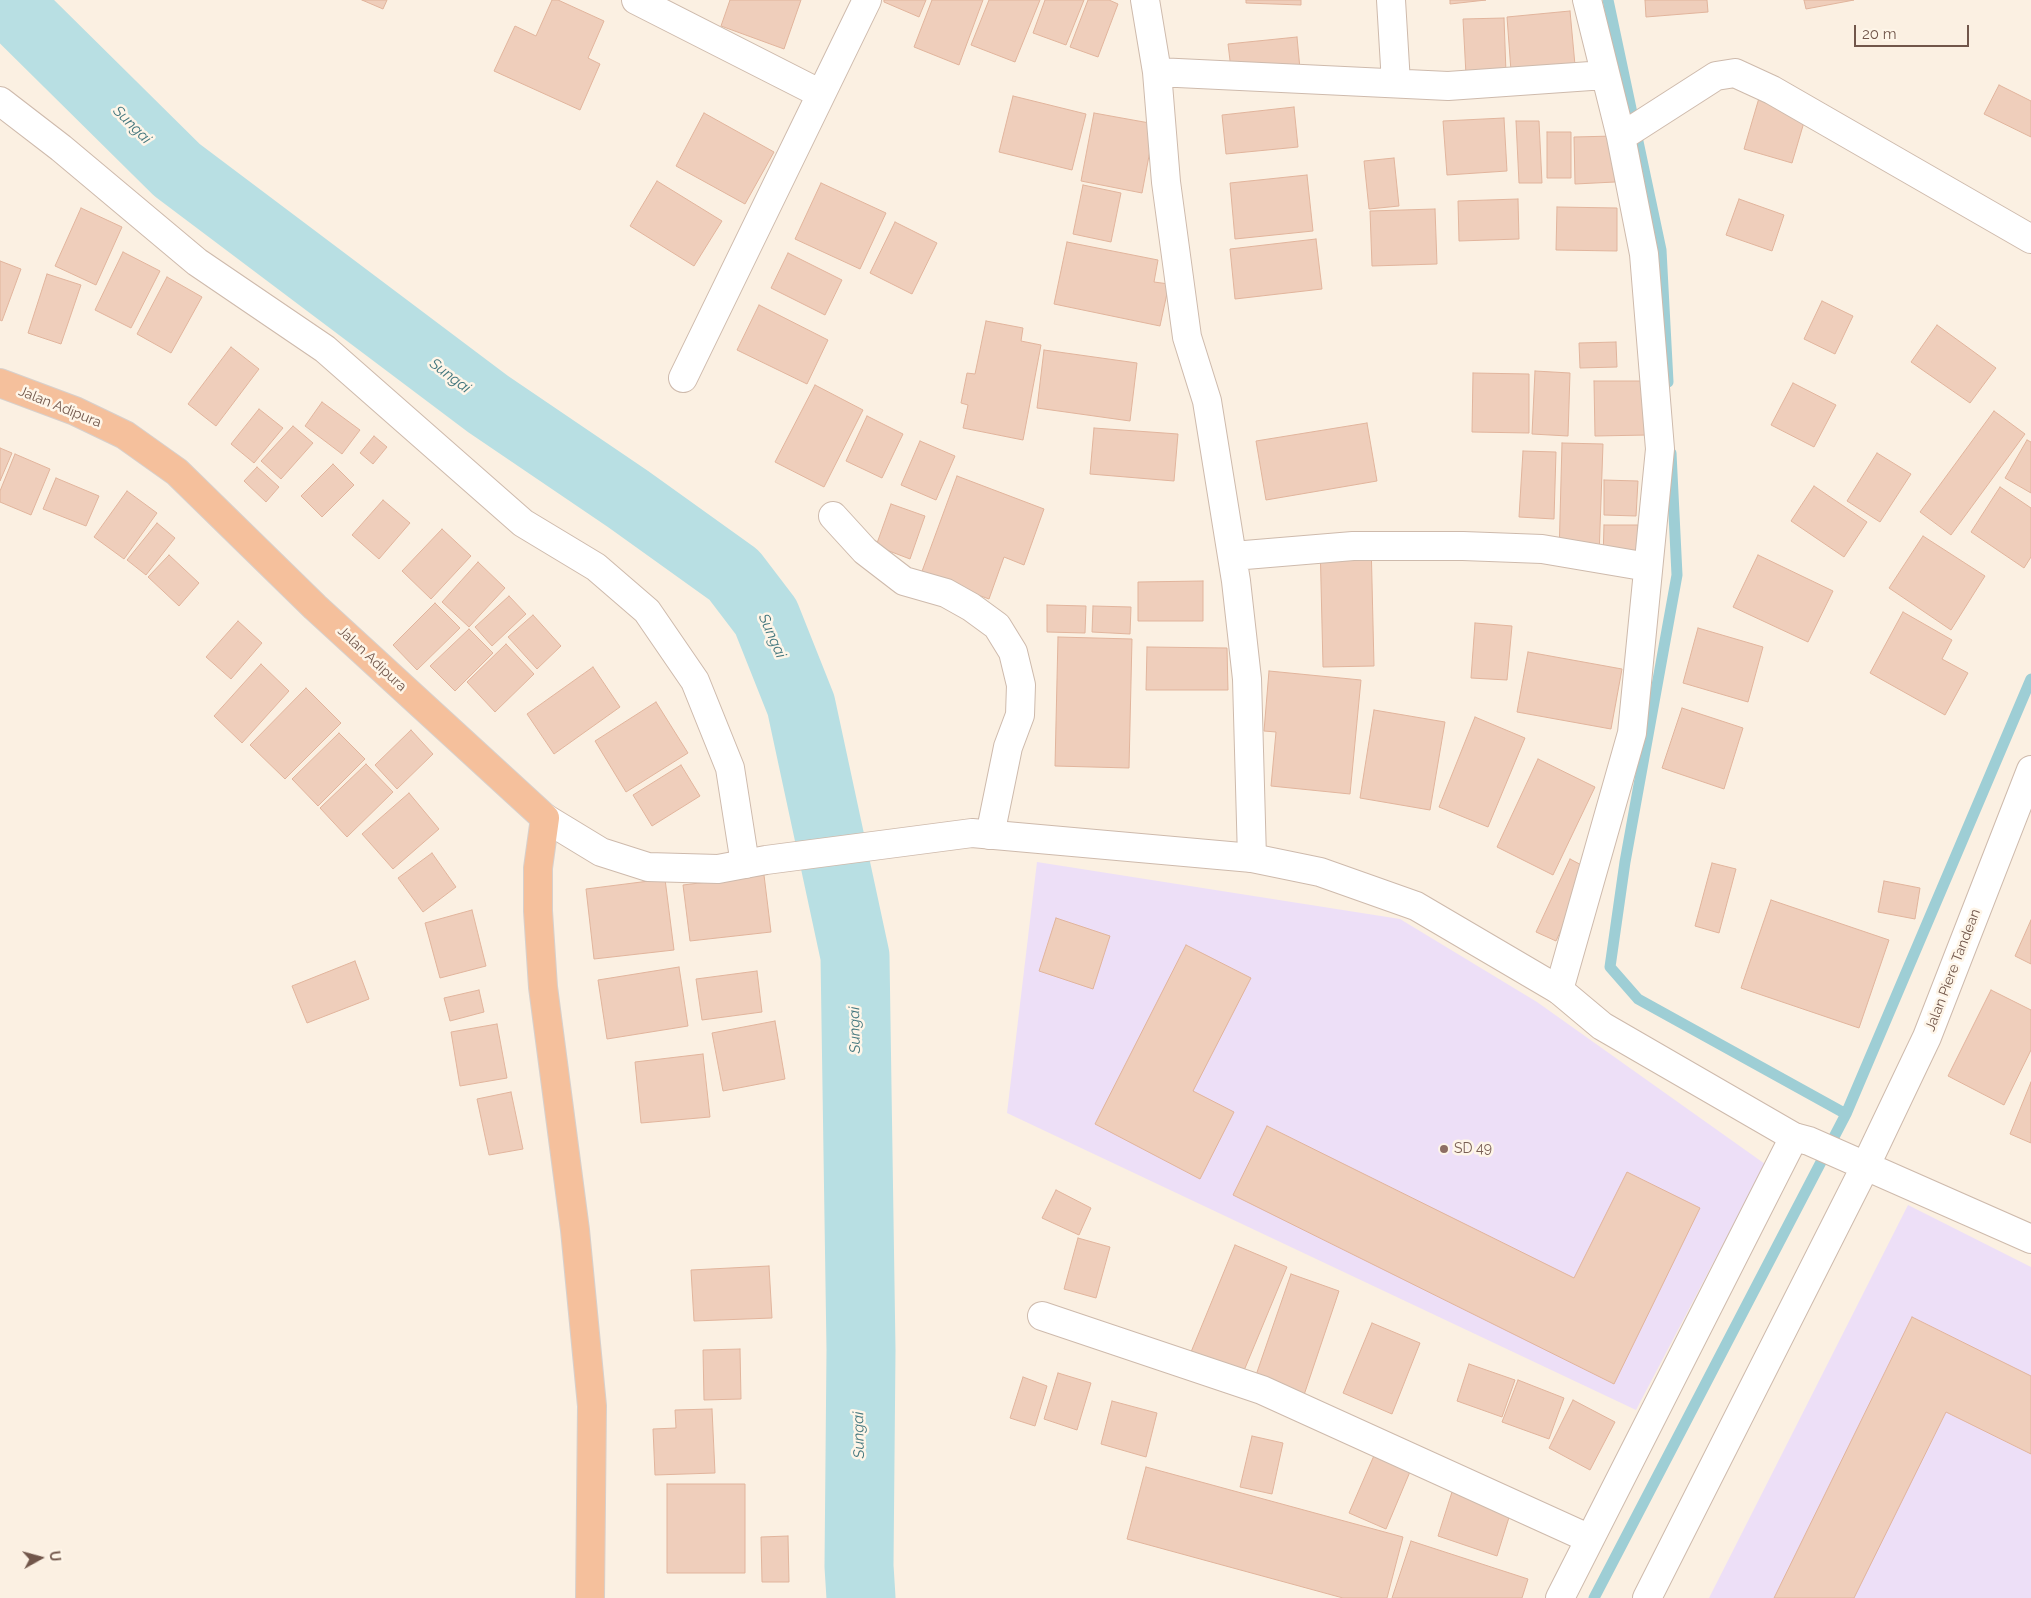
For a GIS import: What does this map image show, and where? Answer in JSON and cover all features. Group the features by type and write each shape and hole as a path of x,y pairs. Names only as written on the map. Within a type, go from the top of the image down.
{"highway":[{"name":"Jalan Adipura","path":"0,384 75,411 125,435 177,472 316,607 545,818"},
{"path":"545,818 538,868 538,911 543,987 575,1230 592,1406 590,1598"}],"street":[{"path":"636,0 821,94"},
{"path":"683,378 867,0"},
{"path":"1146,0 1157,72 1166,182 1187,337 1207,401 1233,556 1246,678 1252,858"},
{"path":"1391,0 1396,83"},
{"path":"1560,990 1632,732 1660,449 1644,254 1621,137 1587,0"},
{"path":"1157,72 1448,86 1605,75"},
{"path":"1621,137 1716,76 1734,73 1772,90 2031,239"},
{"path":"0,101 61,148 197,262 325,348 523,522 596,567 646,611 695,680 730,768 756,862"},
{"path":"833,516 865,551 904,581 946,593 971,607 997,626 1013,652 1021,685 1020,715 981,834"},
{"path":"1233,556 1353,546 1542,548 1648,567"},
{"name":"Jalan Piere Tandean","path":"1647,1598 1857,1162 1926,1037 2031,770"},
{"name":"Jalan Adipura","path":"545,818 600,852 648,867 718,869 756,862 981,834 1252,858 1320,872 1416,906 1560,990 1602,1026 1801,1139 2031,1239"},
{"path":"1560,1598 1801,1139"},
{"path":"1042,1316 1262,1390 1590,1538"}],"shaded area":[{"path":"1037,862 1400,919 1537,1002 1765,1164 1636,1410 1007,1113"},
{"path":"1908,1205 2031,1267 2031,1598 1709,1598"}],"building":[{"path":"362,0 387,0 383,9"},
{"path":"552,0 558,0 604,21 588,58 600,64 580,110 494,71 515,26 536,36"},
{"path":"730,0 801,0 784,49 721,26"},
{"path":"884,0 926,0 919,17 884,2"},
{"path":"932,0 983,0 959,65 914,47"},
{"path":"989,0 1040,0 1015,62 971,45"},
{"path":"1045,0 1084,0 1066,45 1033,33"},
{"path":"1088,0 1109,0 1118,4 1098,57 1070,47"},
{"path":"1246,0 1301,0 1301,5 1246,3"},
{"path":"1450,0 1486,0 1450,4"},
{"path":"1645,0 1707,0 1708,12 1646,17"},
{"path":"1804,0 1854,0 1806,9"},
{"path":"1570,11 1575,65 1511,71 1507,17"},
{"path":"1504,18 1506,73 1466,75 1463,19"},
{"path":"1297,37 1300,69 1232,77 1228,44"},
{"path":"1999,85 2031,101 2031,137 1984,114"},
{"path":"1013,96 1086,114 1072,170 999,152"},
{"path":"1759,98 1807,112 1792,163 1744,149"},
{"path":"1294,107 1298,147 1226,154 1222,115"},
{"path":"704,113 774,152 745,204 676,166"},
{"path":"1094,113 1155,124 1142,193 1081,181"},
{"path":"1504,118 1507,171 1447,175 1443,121"},
{"path":"1516,121 1539,121 1542,183 1519,183"},
{"path":"1547,132 1571,132 1571,178 1547,178"},
{"path":"1614,136 1615,182 1575,184 1574,137"},
{"path":"1394,158 1399,206 1369,209 1364,161"},
{"path":"1307,175 1313,231 1235,239 1230,183"},
{"path":"657,181 722,221 694,266 630,226"},
{"path":"821,183 886,213 860,269 795,239"},
{"path":"1083,185 1121,193 1111,242 1073,234"},
{"path":"1518,199 1519,239 1459,241 1458,201"},
{"path":"1739,199 1784,215 1772,251 1726,235"},
{"path":"1557,207 1617,208 1617,251 1556,250"},
{"path":"81,208 122,227 96,285 55,266"},
{"path":"1435,209 1437,264 1372,266 1370,211"},
{"path":"895,222 937,243 912,294 870,273"},
{"path":"1316,239 1322,289 1235,299 1230,249"},
{"path":"1067,242 1158,260 1154,282 1169,284 1160,326 1054,304"},
{"path":"123,252 160,271 131,328 95,310"},
{"path":"788,253 842,280 825,315 771,288"},
{"path":"0,261 21,269 2,321 0,320"},
{"path":"47,274 81,285 61,344 28,333"},
{"path":"167,277 202,297 171,353 137,334"},
{"path":"1822,301 1853,316 1835,354 1804,339"},
{"path":"759,305 828,340 807,384 737,350"},
{"path":"986,321 1023,328 1021,341 1041,345 1023,440 963,428 968,405 961,403 967,373 975,374"},
{"path":"1937,325 1996,368 1970,403 1911,362"},
{"path":"1616,342 1617,367 1580,368 1579,343"},
{"path":"231,347 259,369 216,426 188,404"},
{"path":"1044,350 1137,363 1130,421 1037,408"},
{"path":"1535,371 1570,373 1568,436 1532,434"},
{"path":"1473,373 1529,374 1529,433 1472,432"},
{"path":"1594,381 1647,381 1648,435 1595,436"},
{"path":"1793,383 1836,405 1814,447 1771,425"},
{"path":"815,385 863,410 824,487 775,462"},
{"path":"322,402 360,430 342,454 305,426"},
{"path":"259,409 283,428 254,463 231,444"},
{"path":"1994,411 2025,434 1951,535 1920,512"},
{"path":"867,416 903,434 882,478 846,461"},
{"path":"1367,423 1377,481 1266,500 1256,441"},
{"path":"293,426 313,443 281,479 261,461"},
{"path":"1094,428 1178,434 1174,481 1090,474"},
{"path":"374,436 387,447 373,464 360,453"},
{"path":"2027,440 2031,442 2031,493 2005,478"},
{"path":"920,441 955,456 936,500 901,485"},
{"path":"1562,443 1603,444 1599,557 1559,556"},
{"path":"0,448 12,453 0,481"},
{"path":"1523,451 1556,452 1554,519 1519,517"},
{"path":"1877,453 1911,474 1880,522 1847,501"},
{"path":"15,454 50,469 31,515 0,502 0,491"},
{"path":"333,464 354,485 322,517 301,496"},
{"path":"257,467 279,487 266,502 244,481"},
{"path":"957,476 1044,509 1024,565 1004,557 989,599 921,574"},
{"path":"56,478 99,496 86,526 43,509"},
{"path":"1604,480 1638,481 1636,516 1604,515"},
{"path":"1814,486 1867,522 1844,557 1791,521"},
{"path":"2000,487 2031,508 2031,557 2024,568 1971,532"},
{"path":"127,491 157,513 124,559 94,537"},
{"path":"383,500 410,523 379,559 352,535"},
{"path":"891,504 925,516 910,559 876,546"},
{"path":"157,523 175,538 146,575 127,560"},
{"path":"1604,525 1638,525 1637,560 1603,559"},
{"path":"442,529 471,556 431,599 402,571"},
{"path":"1923,536 1985,576 1951,630 1889,588"},
{"path":"1371,540 1374,666 1323,667 1320,541"},
{"path":"169,555 199,583 179,606 148,577"},
{"path":"1758,555 1833,591 1808,642 1733,607"},
{"path":"478,562 505,588 469,627 442,602"},
{"path":"1203,581 1203,621 1138,621 1138,582"},
{"path":"509,596 526,614 492,646 475,627"},
{"path":"435,603 460,628 417,670 393,645"},
{"path":"1047,605 1086,606 1085,633 1047,632"},
{"path":"1093,606 1131,607 1130,634 1092,632"},
{"path":"1903,612 1952,640 1942,659 1968,673 1945,715 1870,673"},
{"path":"533,615 561,646 537,669 508,637"},
{"path":"238,621 262,643 231,679 206,657"},
{"path":"1475,623 1512,626 1507,680 1471,678"},
{"path":"1698,628 1763,647 1748,702 1683,683"},
{"path":"469,629 493,653 455,691 430,666"},
{"path":"1058,637 1132,639 1129,768 1055,766"},
{"path":"506,644 534,674 495,712 467,682"},
{"path":"1147,647 1227,648 1228,690 1146,690"},
{"path":"1528,652 1622,669 1611,729 1517,712"},
{"path":"261,664 289,691 242,743 214,716"},
{"path":"593,667 620,707 554,754 527,714"},
{"path":"1269,671 1361,680 1350,794 1271,786 1276,732 1264,731"},
{"path":"306,688 341,723 285,779 250,745"},
{"path":"656,702 688,753 626,792 595,741"},
{"path":"1682,708 1743,728 1724,789 1662,768"},
{"path":"1374,710 1445,722 1430,810 1360,798"},
{"path":"1475,717 1525,738 1488,827 1439,807"},
{"path":"411,730 433,754 397,789 375,765"},
{"path":"339,733 365,759 318,806 292,779"},
{"path":"1538,759 1595,787 1553,875 1497,847"},
{"path":"366,764 393,792 347,837 320,808"},
{"path":"681,765 700,796 652,826 633,795"},
{"path":"409,793 439,829 393,869 362,834"},
{"path":"432,853 456,887 423,912 398,878"},
{"path":"1570,859 1589,869 1556,941 1536,932"},
{"path":"1712,863 1736,869 1719,933 1695,926"},
{"path":"764,875 771,932 690,941 683,885"},
{"path":"665,879 674,950 594,959 586,889"},
{"path":"1884,881 1920,888 1915,919 1878,912"},
{"path":"1771,900 1889,940 1859,1028 1741,988"},
{"path":"472,910 486,966 440,978 425,923"},
{"path":"1056,918 1110,936 1093,989 1039,971"},
{"path":"2031,920 2031,964 2015,956"},
{"path":"1186,945 1251,978 1193,1091 1234,1112 1200,1179 1095,1124"},
{"path":"355,961 369,999 307,1023 292,986"},
{"path":"679,967 688,1026 607,1039 598,980"},
{"path":"757,971 762,1012 702,1020 696,979"},
{"path":"479,990 484,1012 450,1021 444,998"},
{"path":"1991,990 2031,1010 2031,1050 2004,1105 1948,1076"},
{"path":"775,1021 785,1079 723,1091 712,1033"},
{"path":"497,1024 507,1078 460,1086 451,1032"},
{"path":"703,1054 710,1117 641,1123 635,1062"},
{"path":"2031,1082 2031,1143 2010,1134"},
{"path":"511,1092 523,1149 489,1155 477,1099"},
{"path":"1267,1126 1574,1278 1627,1172 1700,1208 1614,1384 1233,1195"},
{"path":"1056,1190 1091,1208 1079,1235 1042,1218"},
{"path":"1078,1238 1110,1247 1096,1298 1064,1289"},
{"path":"1235,1245 1287,1267 1243,1373 1191,1352"},
{"path":"769,1266 772,1318 694,1321 691,1270"},
{"path":"1291,1274 1339,1291 1304,1395 1255,1378"},
{"path":"1912,1317 2031,1376 2031,1454 1946,1412 1854,1598 1774,1598"},
{"path":"1372,1323 1420,1343 1392,1414 1343,1393"},
{"path":"740,1349 741,1399 704,1400 703,1350"},
{"path":"1469,1364 1515,1380 1502,1417 1457,1401"},
{"path":"1058,1373 1091,1383 1077,1430 1044,1419"},
{"path":"1023,1377 1047,1386 1035,1426 1010,1418"},
{"path":"1518,1380 1564,1398 1549,1439 1502,1422"},
{"path":"1573,1400 1615,1422 1590,1470 1549,1448"},
{"path":"1112,1401 1157,1413 1146,1457 1101,1444"},
{"path":"712,1409 715,1473 655,1475 653,1429 676,1428 675,1410"},
{"path":"1252,1436 1283,1443 1272,1494 1240,1487"},
{"path":"1376,1451 1412,1467 1386,1529 1349,1513"},
{"path":"1146,1467 1403,1537 1387,1598 1343,1598 1127,1539"},
{"path":"667,1484 745,1484 745,1573 667,1573"},
{"path":"1452,1492 1511,1511 1497,1556 1438,1536"},
{"path":"788,1536 789,1582 762,1582 761,1537"},
{"path":"1411,1541 1528,1579 1522,1598 1392,1598"}],"waterway":[{"name":"Sungai","path":"5,0 177,170 488,404 628,499 734,575 766,617 801,705 855,956 861,1350 859,1566 861,1598"},
{"path":"1608,0 1661,250 1668,382"},
{"path":"1671,453 1677,575 1625,862 1610,967 1638,999 1846,1114"},
{"path":"1594,1598 1846,1114 2031,679"}],"place":[{"name":"SD 49","path":"1444,1149"}]}
